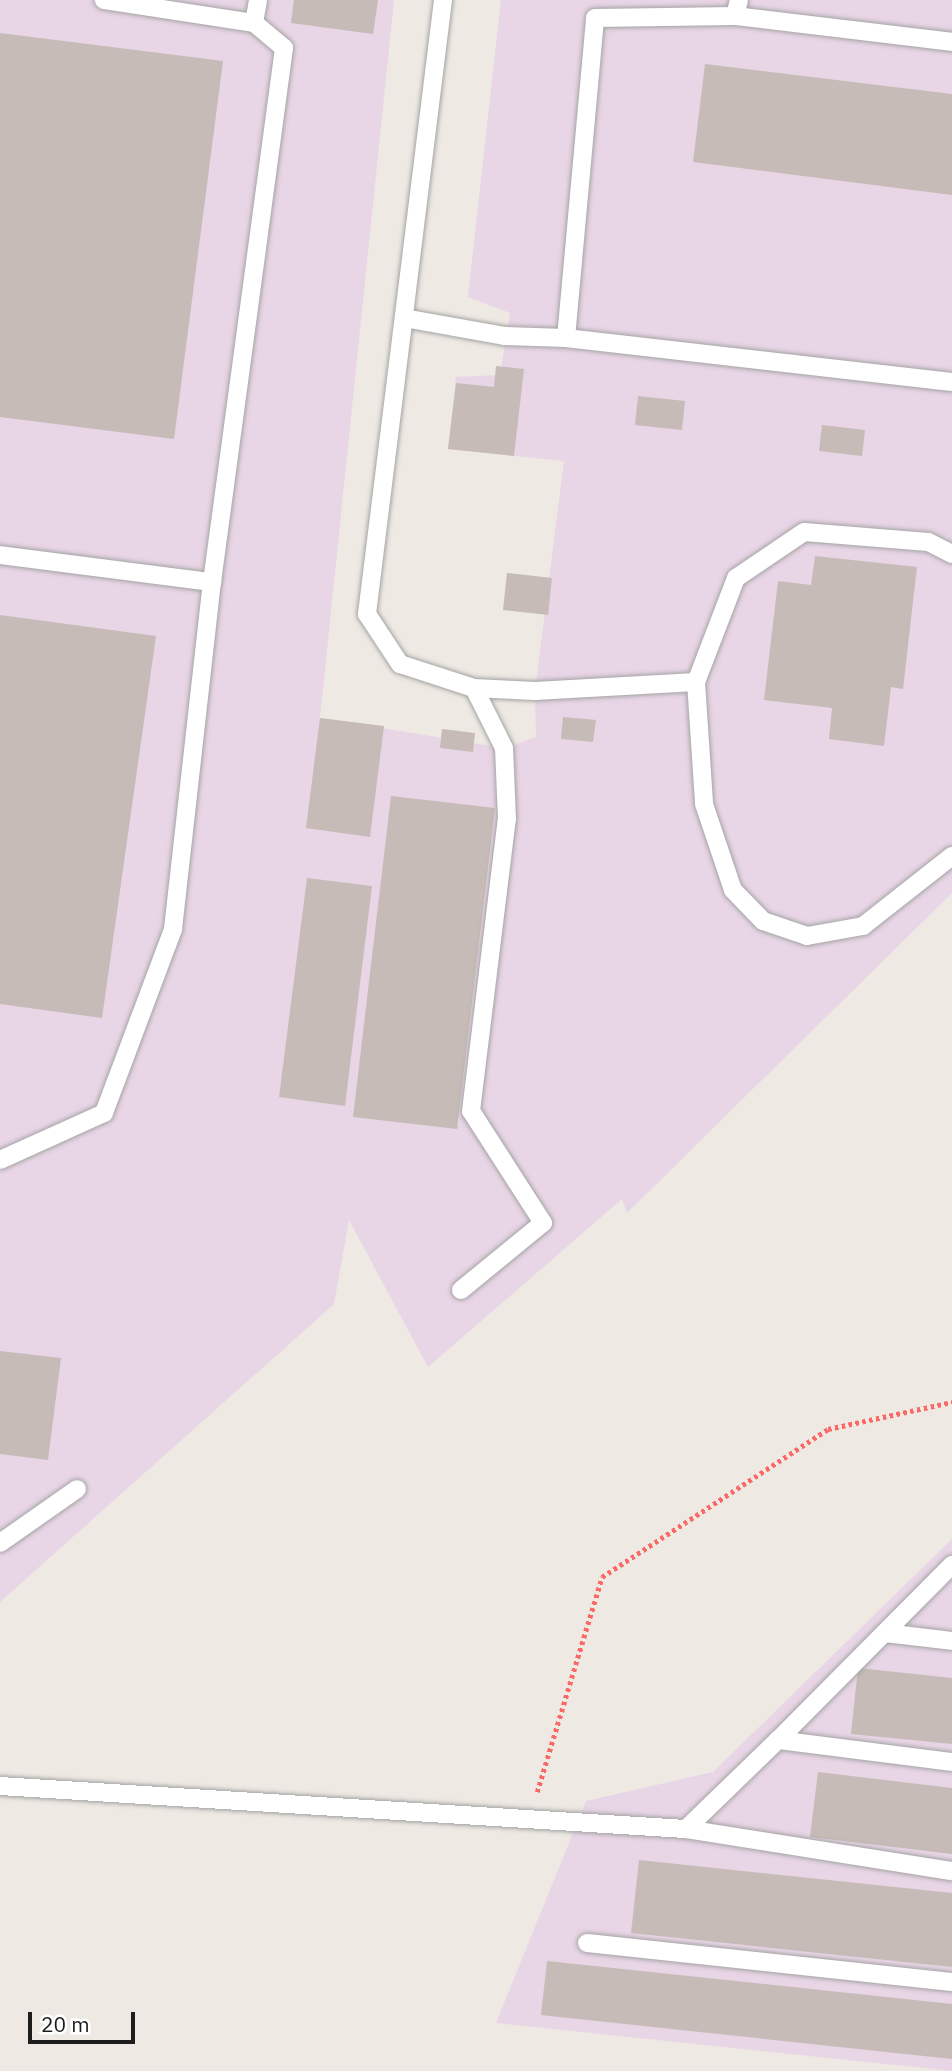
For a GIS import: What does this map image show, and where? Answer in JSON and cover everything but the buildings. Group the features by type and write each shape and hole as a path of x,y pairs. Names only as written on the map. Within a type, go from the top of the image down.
{"lane":[{"path":"0,1160 104,1113 173,929 212,582 284,48 254,23 104,0"},
{"path":"254,23 258,0"},
{"path":"443,0 367,614 400,664 474,688 535,691 696,682"},
{"path":"566,338 596,18 737,8 952,42"},
{"path":"404,318 505,336 566,338 952,382"},
{"path":"952,554 928,542 804,533 736,578 696,682 704,804 733,891 763,921 807,936 863,926 952,856"},
{"path":"0,555 212,582"},
{"path":"461,1290 543,1223 471,1111 507,818 504,748 474,688"},
{"path":"0,1543 77,1489"},
{"path":"686,1829 779,1740 952,1565"},
{"path":"885,1633 952,1641"},
{"path":"779,1740 952,1762"},
{"path":"0,1786 686,1829 952,1871"},
{"path":"587,1943 952,1982"}],"path":[{"path":"529,1819 602,1577 828,1429 952,1402"}],"shaded area":[{"path":"0,0 394,0 320,718 504,748 536,737 535,691 564,461 448,449 456,377 500,375 510,313 468,297 501,0 952,0 952,893 627,1213 622,1199 428,1367 349,1220 334,1304 0,1602"},
{"path":"952,1539 952,2071 496,2023 586,1801 713,1772"}]}
